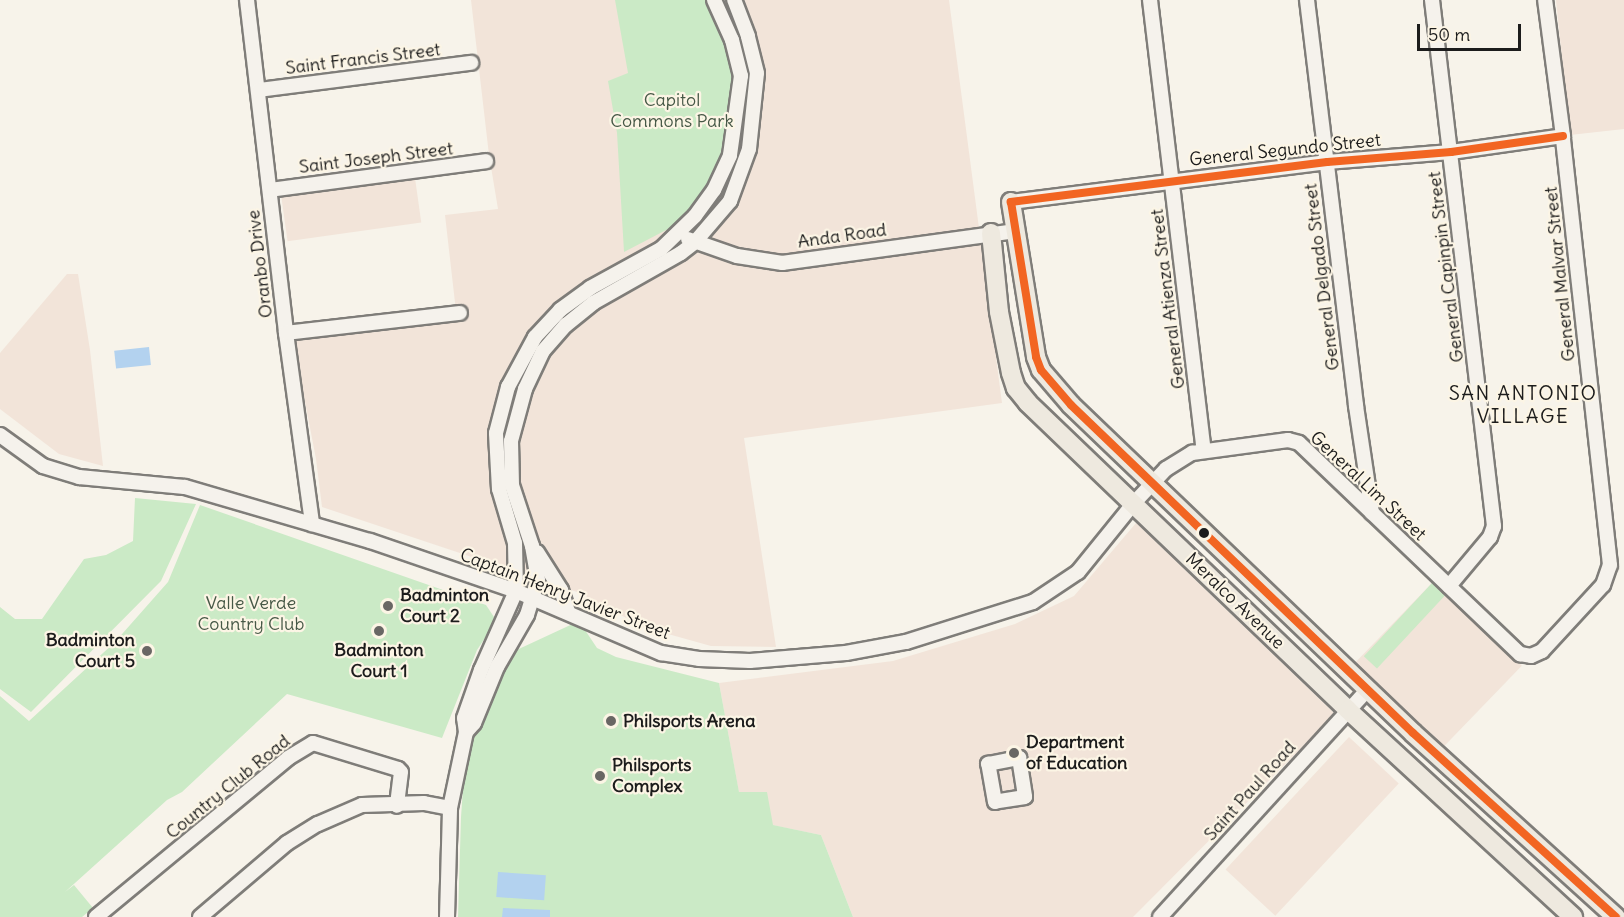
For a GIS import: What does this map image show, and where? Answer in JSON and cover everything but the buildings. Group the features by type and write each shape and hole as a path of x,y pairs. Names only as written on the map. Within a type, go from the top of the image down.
{"main road":[{"name":"Meralco Avenue","path":"1011,202 1036,357 1041,370 1071,405 1368,689 1616,917"},
{"name":"Meralco Avenue","path":"991,233 999,312 1016,388 1051,426 1348,710 1574,917"},
{"path":"1051,426 1071,405"},
{"path":"1227,595 1248,573"}],"street":[{"name":"Oranbo Drive","path":"247,0 286,333 312,524"},
{"path":"447,917 450,808 466,732 464,718 481,670 516,591 515,543 499,489 496,433 508,387 535,337 560,310 590,288 640,263 677,235 714,190 730,155 736,127 741,76 732,40 714,0"},
{"path":"466,732 474,723 493,676 535,598 538,580 532,546 512,485 511,441 525,389 543,351 566,325 593,303 672,259 695,242 730,201 749,149 758,74 748,36 734,0"},
{"name":"General Atienza Street","path":"1150,0 1204,450"},
{"name":"General Delgado Street","path":"1307,0 1372,513"},
{"name":"General Capinpin Street","path":"1432,0 1494,526 1490,537 1449,586"},
{"name":"General Malvar Street","path":"1531,656 1542,651 1602,585 1610,565 1563,136 1545,0"},
{"name":"Saint Francis Street","path":"259,90 471,63"},
{"name":"General Segundo Street","path":"1011,202 1327,162 1451,152 1563,136"},
{"name":"Saint Joseph Street","path":"270,190 486,162"},
{"name":"Anda Road","path":"677,235 737,256 782,263 1016,231"},
{"path":"286,333 460,313"},
{"name":"Captain Henry Javier Street","path":"0,435 43,466 79,477 185,487 312,524 535,598 661,653 699,659 750,661 803,657 906,642 1015,609 1053,591 1078,572 1154,482"},
{"name":"General Lim Street","path":"1154,482 1166,469 1192,453 1276,439 1299,443 1520,654 1531,656"},
{"path":"532,546 561,590 568,612"},
{"name":"Saint Paul Road","path":"1160,917 1368,689"},
{"name":"Country Club Road","path":"96,917 288,758 313,743 398,769 401,772 397,806"},
{"path":"200,917 287,843 318,824 362,805 397,806 424,803 450,808"}],"shaded area":[{"path":"471,0 949,0 1002,403 744,438 776,647 711,646 643,627 580,593 322,507 316,459 293,339 457,320 445,215 498,209 489,155"},
{"path":"1556,0 1624,0 1624,129 1570,135"},
{"path":"415,178 421,223 288,241 281,197"},
{"path":"67,274 78,274 90,350 103,466 59,454 0,409 0,353"},
{"name":"Department of Education","path":"1136,523 1335,714 1133,917 853,917 821,835 772,825 739,793 719,683 893,661 1015,624 1074,596"},
{"path":"1434,581 1522,666 1442,748 1354,664"},
{"path":"1349,737 1399,783 1275,916 1226,869"}],"green space":[{"name":"Capitol Commons Park","path":"615,0 705,0 728,48 734,96 725,144 708,184 688,211 670,228 624,252 617,133 608,81 628,73"},
{"path":"135,498 196,504 161,581 31,712 0,689 0,607 15,619 42,619 84,559 106,555 133,541"},
{"name":"Valle Verde Country Club","path":"200,505 486,605 494,617 491,629 477,650 442,738 287,694 182,792 167,800 65,892 74,885 93,908 82,917 0,917 0,696 29,721 115,642 168,582"},
{"path":"1432,583 1445,595 1377,668 1364,656"},
{"name":"Philsports Complex","path":"579,621 597,648 616,657 719,683 739,792 767,792 773,825 821,835 853,917 458,917 465,760 477,722 508,654"}],"water":[{"path":"149,347 151,365 116,369 114,351"},
{"path":"498,872 546,875 544,900 496,897"},
{"path":"503,908 550,910 550,917 502,917"}],"transit line":[{"path":"1563,136 1451,152 1327,162 1011,202 1036,357 1041,370 1071,405 1413,733 1616,917"}],"place":[{"name":"Badminton Court 2","path":"388,606"},
{"name":"Badminton Court 1","path":"379,631"},
{"name":"Badminton Court 5","path":"147,651"},
{"name":"Philsports Arena","path":"611,721"},
{"name":"Department of Education","path":"1014,753"},
{"name":"Philsports Complex","path":"600,776"}],"district":[{"name":"SAN ANTONIO VILLAGE","path":"1523,404"}]}
